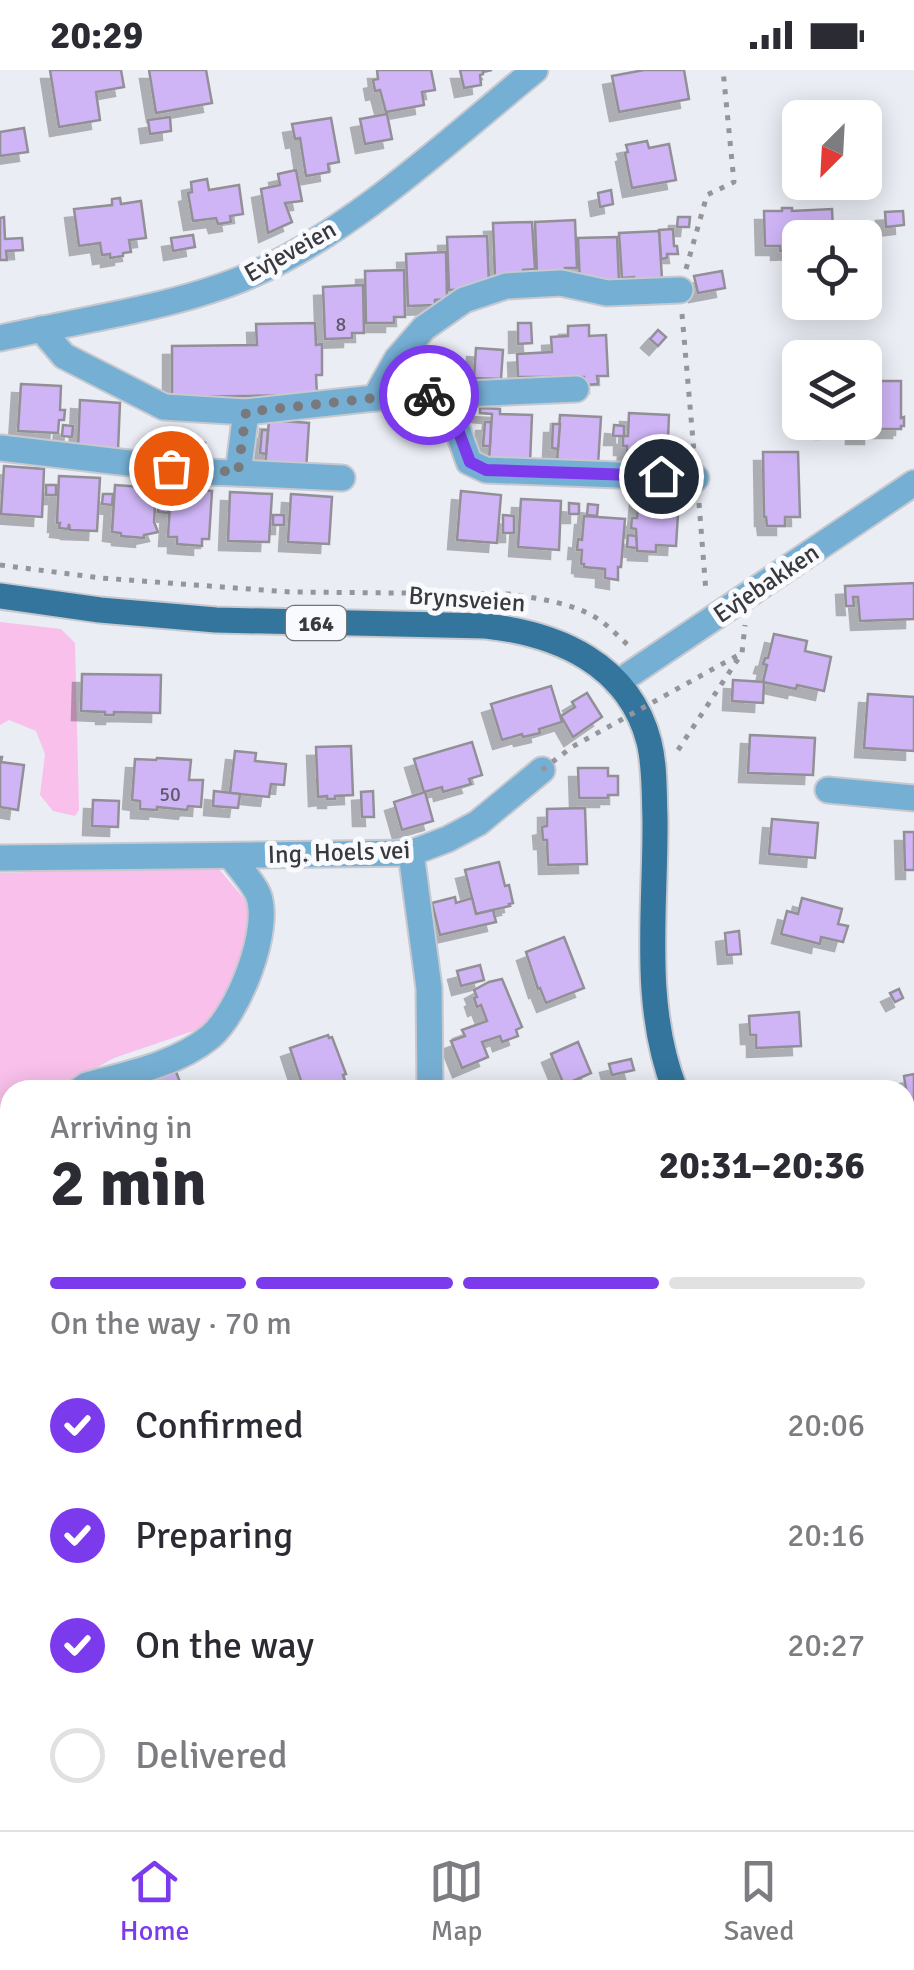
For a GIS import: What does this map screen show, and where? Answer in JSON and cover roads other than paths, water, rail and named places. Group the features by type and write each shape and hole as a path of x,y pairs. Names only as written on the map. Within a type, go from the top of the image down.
{"main road":[{"name":"Brynsveien","path":"0,596 179,617 516,629 572,647 592,661 617,683 632,704 649,742 655,842 654,997 660,1041 672,1080"}],"street":[{"name":"Evjeveien","path":"0,338 204,292 252,275 312,245 384,193 535,70"},
{"path":"375,398 396,359 424,328 464,300 506,286 561,283 607,292 680,290"},
{"path":"41,329 64,356 164,407 246,412 375,398 576,389"},
{"path":"445,395 470,462 486,470 696,478"},
{"path":"238,472 246,412"},
{"path":"2,448 205,472 342,478"},
{"name":"Evjebakken","path":"617,683 914,484"},
{"name":"Ing. Hoels vei","path":"0,858 411,852 478,823 542,770"},
{"path":"828,790 914,798"},
{"path":"411,852 429,988 430,1080"},
{"name":"Ing. Hoels vei","path":"102,1080 180,1055 212,1036 234,1005 255,960 261,926 259,895 231,856"}]}
